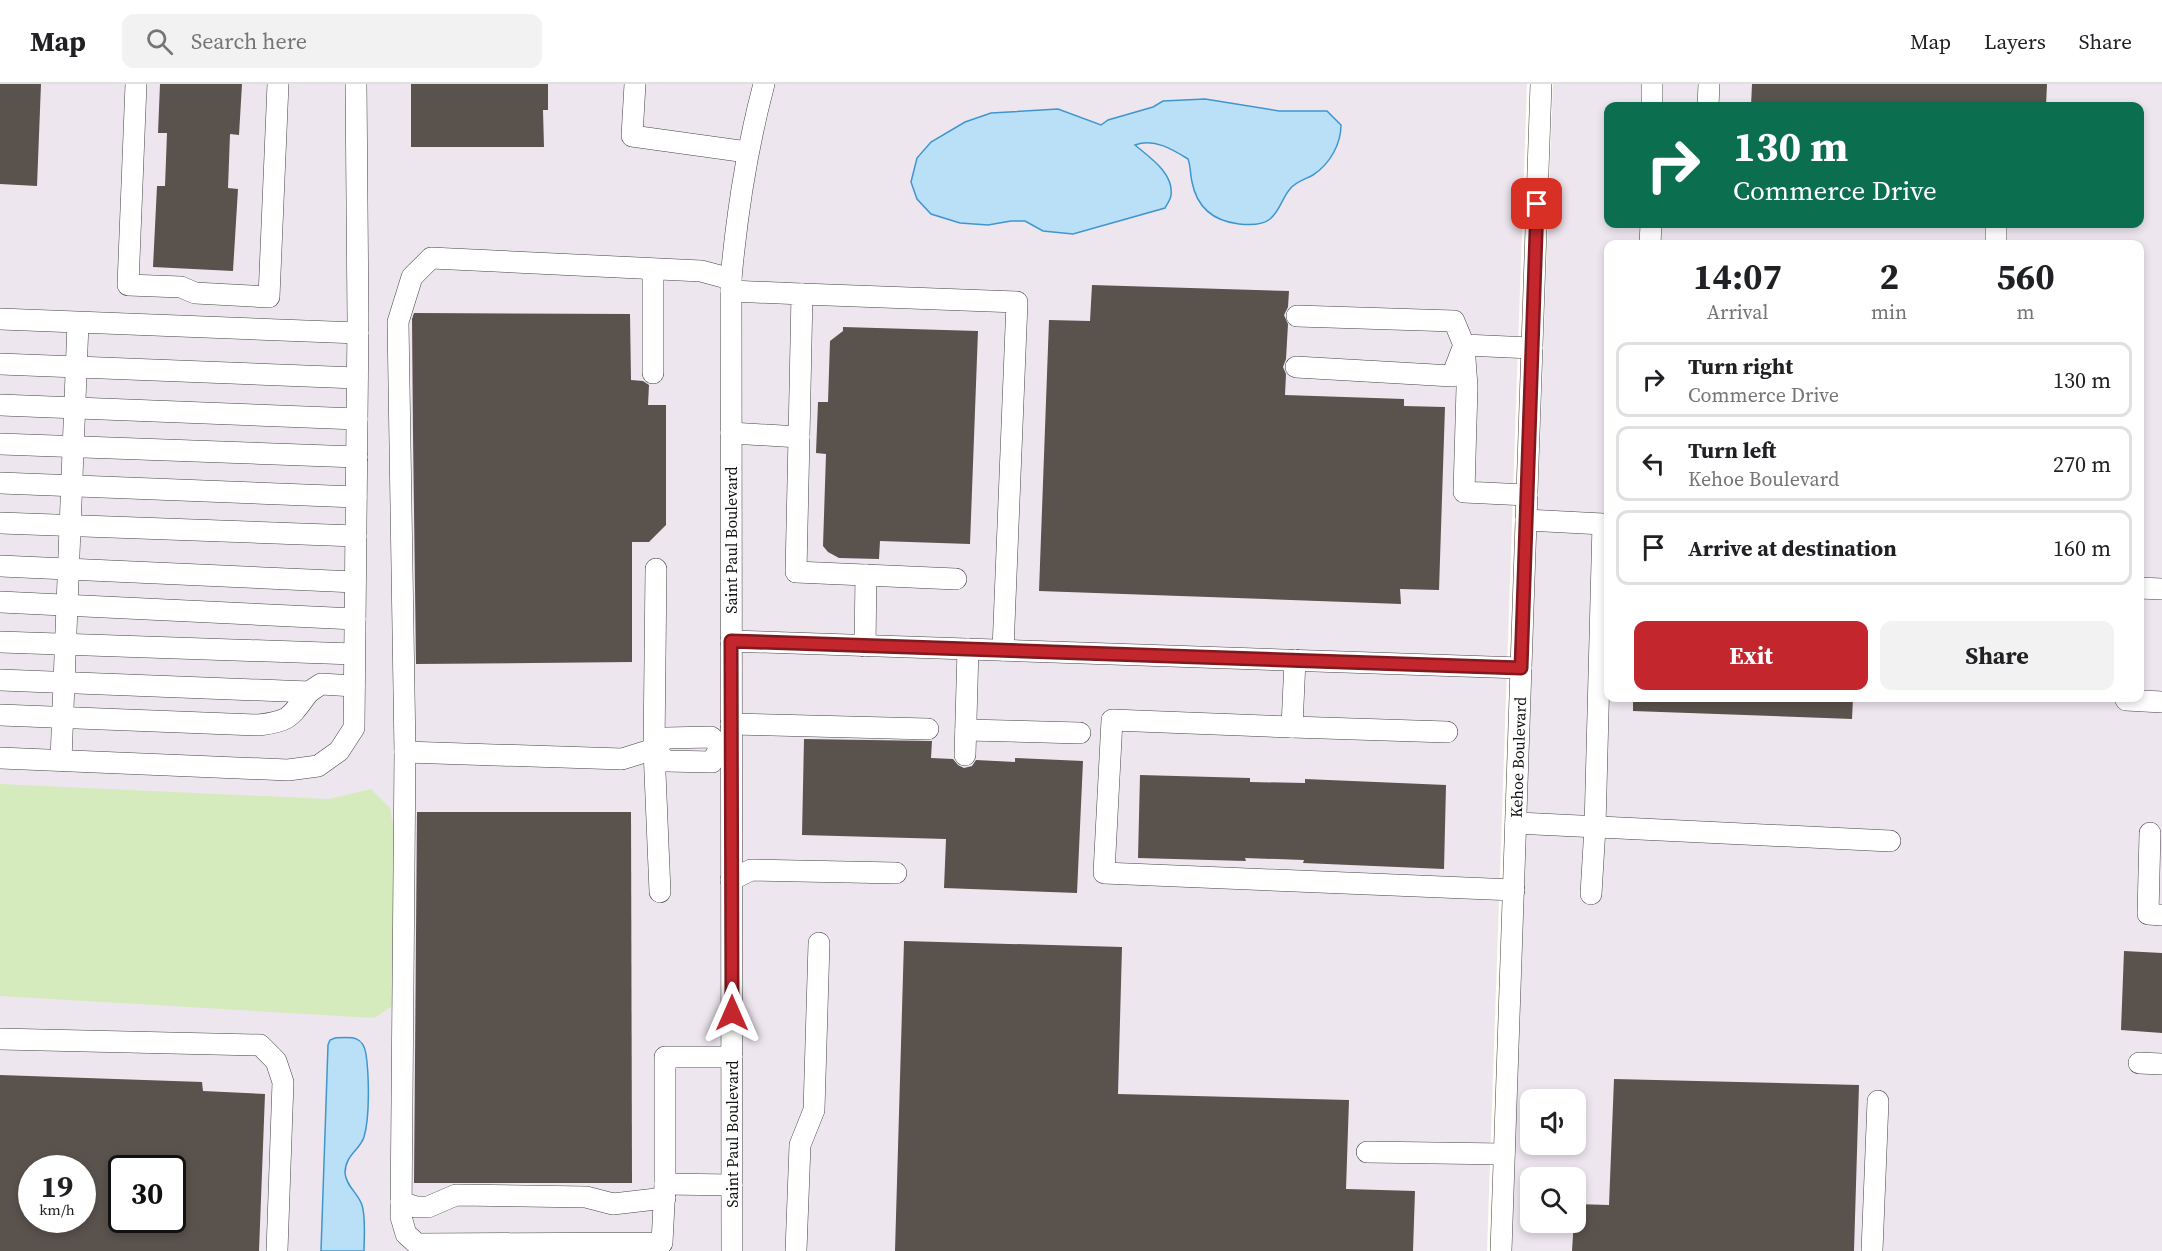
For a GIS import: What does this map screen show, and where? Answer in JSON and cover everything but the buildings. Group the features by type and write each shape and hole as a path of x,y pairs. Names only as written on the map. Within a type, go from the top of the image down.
{"street":[{"path":"136,84 128,285 181,287 195,293 270,297 278,84"},
{"path":"0,758 288,770 318,766 339,751 354,728 358,333 356,84"},
{"path":"635,84 632,136 747,152"},
{"name":"Saint Paul Boulevard","path":"732,1251 731,880 726,746 731,724 731,285 737,216 747,152 764,84"},
{"name":"Kehoe Boulevard","path":"1501,1251 1541,84"},
{"path":"1652,84 1652,102"},
{"path":"1708,102 1709,84"},
{"path":"732,1057 665,1057 665,1191 662,1242 417,1244 406,1234 401,1217 405,752 398,322 412,277 432,258 701,271 731,285 802,294 1017,302 1003,650"},
{"path":"653,269 653,373"},
{"path":"802,294 796,572 956,579"},
{"path":"1297,316 1454,321 1464,345 1467,387 1464,492 1527,495"},
{"path":"0,319 358,333"},
{"path":"61,760 78,322"},
{"path":"1464,345 1532,348"},
{"path":"1296,367 1452,375 1464,345"},
{"path":"0,364 357,378"},
{"path":"0,405 357,419"},
{"path":"731,433 799,437"},
{"path":"0,444 357,457"},
{"path":"0,483 356,497"},
{"path":"1526,520 1603,524 1595,827 1591,894"},
{"path":"0,523 356,536"},
{"path":"0,566 355,582"},
{"path":"656,569 654,749 660,892"},
{"path":"865,646 866,575"},
{"path":"2144,588 2162,589"},
{"path":"0,602 355,619"},
{"path":"731,641 1521,668"},
{"path":"0,642 354,654"},
{"path":"965,754 968,649"},
{"path":"1292,727 1295,660"},
{"path":"0,680 309,692"},
{"path":"0,715 259,725 282,722 293,713 309,692 321,684 354,686"},
{"path":"2144,701 2162,702"},
{"path":"1447,732 1112,720 1104,873 1514,890"},
{"path":"731,724 928,729"},
{"path":"966,730 1080,733"},
{"path":"654,749 666,761 712,762 726,746"},
{"path":"405,752 622,759 654,749"},
{"path":"1516,823 1890,841"},
{"path":"2150,833 2148,914 2162,915"},
{"path":"731,880 751,870 896,873"},
{"path":"796,1251 800,1145 814,1110 819,943"},
{"path":"0,1039 260,1045 276,1061 283,1082 277,1251"},
{"path":"2139,1063 2162,1064"},
{"path":"1872,1251 1878,1101"},
{"path":"1367,1152 1504,1154"},
{"path":"401,1202 416,1207 428,1207 456,1196 586,1197 613,1204 665,1191 732,1185"}],"shaded area":[{"path":"0,84 1527,84 1487,1251 0,1251"},
{"path":"1553,84 2162,84 2162,1251 1511,1251"}],"green space":[{"path":"0,784 329,799 371,789 390,808 402,878 399,1002 374,1018 0,996"}],"water":[{"path":"1205,99 1279,111 1327,111 1341,125 1339,139 1325,165 1292,187 1270,219 1255,224 1222,220 1208,212 1194,191 1188,159 1169,148 1149,143 1135,145 1159,166 1169,180 1171,197 1165,208 1073,234 1043,231 1025,221 988,225 960,223 931,214 917,199 911,182 917,158 931,142 965,122 991,113 1058,109 1101,125 1108,120 1153,107 1163,101"},
{"path":"335,1038 359,1040 366,1054 368,1096 366,1129 362,1142 347,1162 345,1173 362,1205 364,1251 321,1251 328,1045 330,1040"}],"route":[{"path":"732,1013 731,641 1521,668 1537,204"}]}
